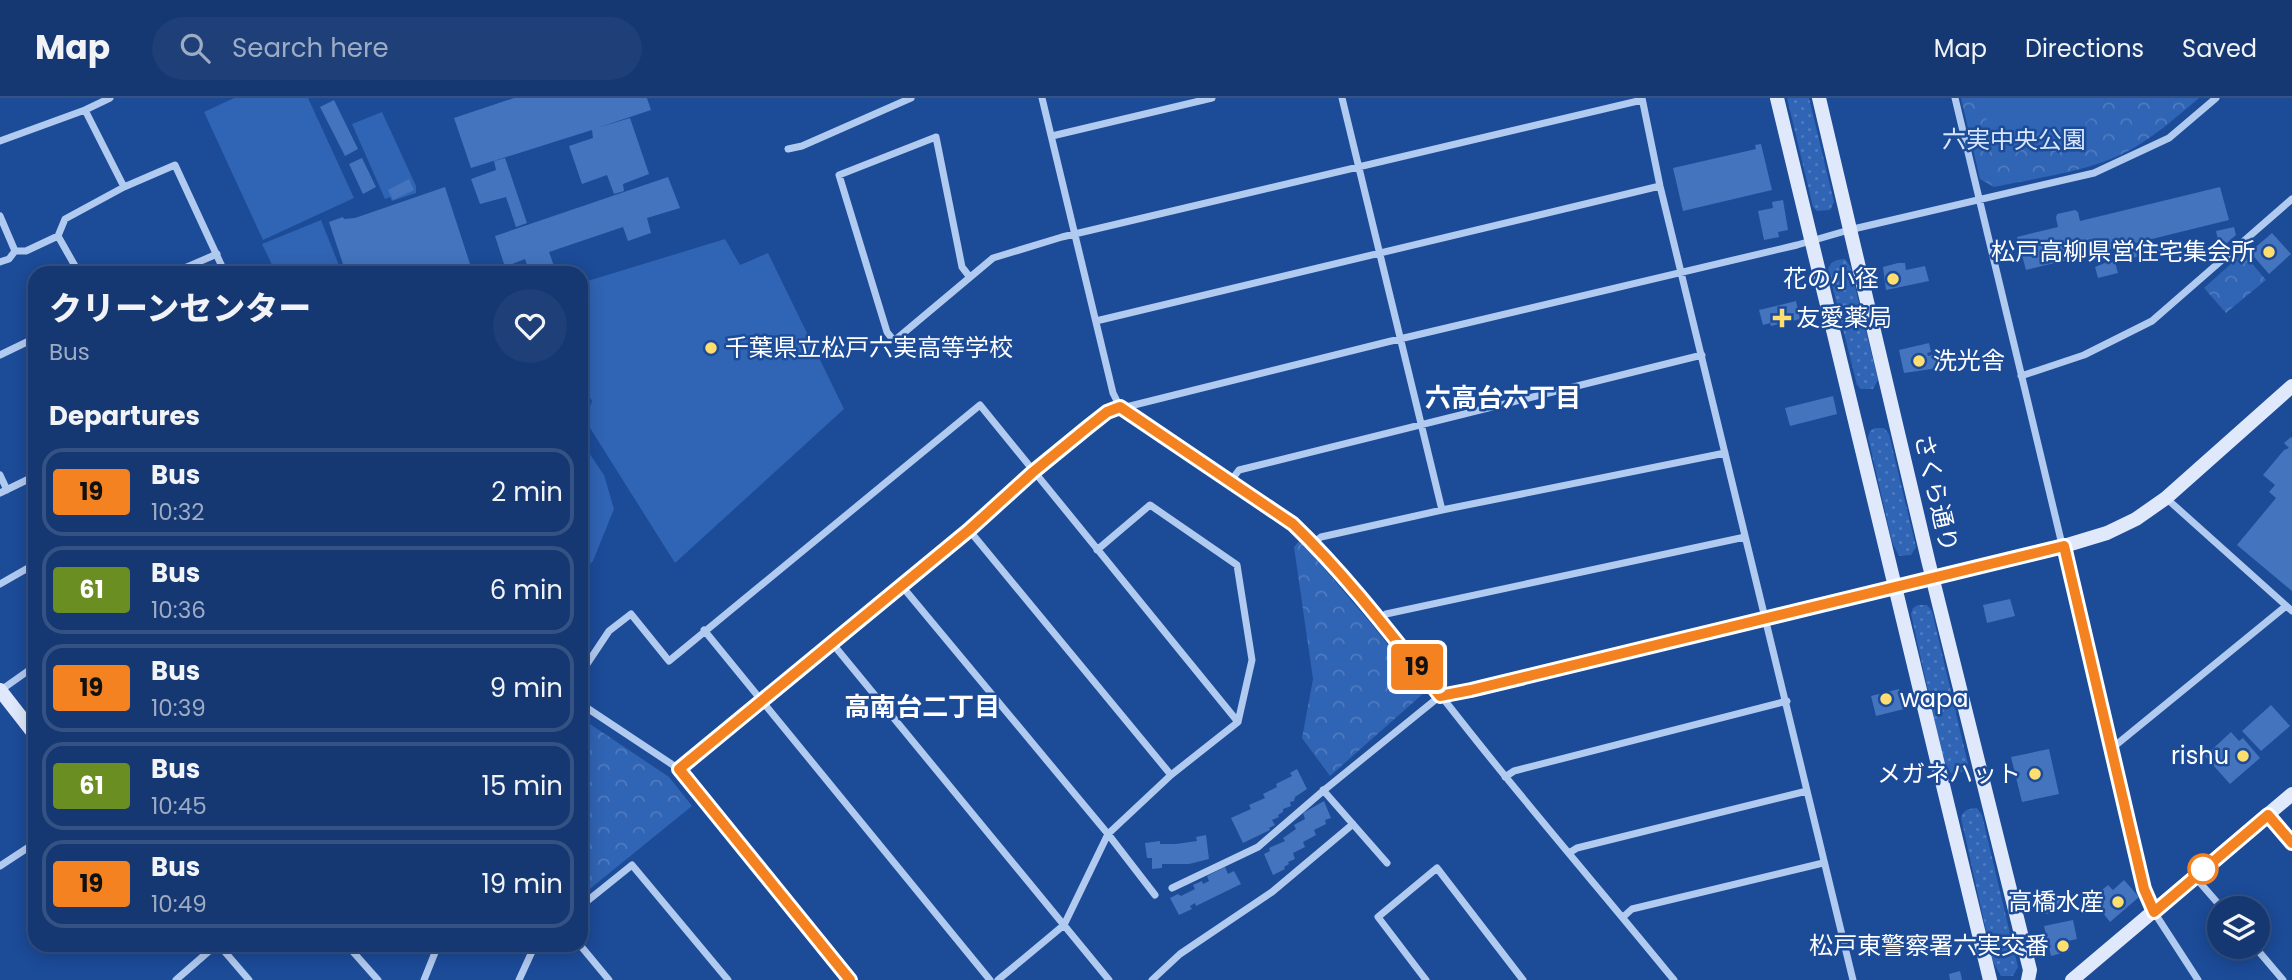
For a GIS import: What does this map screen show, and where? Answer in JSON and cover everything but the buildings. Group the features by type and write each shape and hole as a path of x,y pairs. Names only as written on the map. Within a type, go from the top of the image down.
{"street":[{"path":"0,141 110,98"},
{"path":"788,149 802,146 911,98"},
{"path":"1042,98 1074,235 1114,393 1120,407 1293,524 1313,543 1674,980"},
{"path":"1052,136 1212,98"},
{"path":"1342,98 1441,510"},
{"path":"1777,98 1990,980"},
{"name":"さくら通り","path":"1819,98 2030,970 2028,980"},
{"path":"1955,98 2144,889 2154,912 2198,980"},
{"path":"679,769 969,530 1033,472 1107,412 1797,245 1849,230 2094,173 2169,138 2216,98"},
{"path":"969,276 962,267 936,138 839,175 887,332 894,341 992,258 1074,235 1642,99 1660,186 1853,980"},
{"path":"85,110 124,187"},
{"path":"15,251 26,251 58,236 65,219 124,187 176,164 222,266"},
{"path":"1096,321 1660,186"},
{"path":"2021,376 2084,355 2151,321 2292,199"},
{"path":"0,216 15,251"},
{"path":"58,236 75,266"},
{"path":"0,262 9,259 15,251"},
{"path":"189,266 217,254"},
{"path":"0,355 28,341"},
{"path":"1230,482 1239,470 1702,355"},
{"path":"1172,888 1258,846 1440,696 2064,546 2107,533 2136,519 2166,498 2292,386"},
{"path":"588,662 609,631 631,614 669,661 980,405 1238,722"},
{"path":"1313,543 1321,537 1441,510 1725,453"},
{"path":"0,475 4,492 28,480"},
{"path":"2111,749 2289,609 2166,498"},
{"path":"998,980 1064,925 1108,834 1171,775 1238,722 1252,660 1237,565 1150,505 1097,550"},
{"path":"969,530 1171,775"},
{"path":"1379,620 1387,614 1745,537"},
{"path":"0,584 28,568"},
{"path":"901,585 1156,895"},
{"path":"704,630 990,980"},
{"path":"832,643 1109,980"},
{"path":"28,672 0,691 28,726"},
{"path":"1505,777 1514,771 1787,701"},
{"path":"588,709 679,769 850,980"},
{"path":"1323,790 1387,863"},
{"path":"1569,853 1577,848 1807,791"},
{"path":"2073,980 2292,794"},
{"path":"2268,815 2292,843"},
{"path":"1152,980 1180,954 1272,892 1353,824"},
{"path":"0,866 28,848"},
{"path":"1623,917 1632,909 1824,863"},
{"path":"588,900 632,865 727,980"},
{"path":"1426,980 1378,917 1437,868 1523,980"},
{"path":"2194,876 2212,896"},
{"path":"176,980 210,952"},
{"path":"224,952 249,980"},
{"path":"353,952 377,980"},
{"path":"424,980 435,952"},
{"path":"519,980 532,952"},
{"path":"586,952 609,980"},
{"path":"2265,959 2283,980"}],"green space":[{"path":"234,98 308,98 354,198 263,240 204,112"},
{"path":"1787,98 1809,98 1834,202 1830,210 1817,211 1813,207"},
{"name":"六実中央公園","path":"1961,98 2199,98 2152,136 2120,155 2074,171 1994,187 1980,179"},
{"path":"1983,98 2102,98 2102,105 2085,124 1996,137 1989,132"},
{"path":"382,112 416,186 416,193 392,201 390,197 385,199 352,124"},
{"path":"321,220 339,266 273,266 262,244"},
{"path":"725,239 740,265 768,253 844,409 675,563 588,425 588,412 592,401 588,394 588,281"},
{"path":"2243,253 2266,280 2226,313 2204,288"},
{"path":"1845,259 1850,266 1878,380 1873,389 1861,389 1857,385 1828,269 1835,261"},
{"path":"1884,428 1889,434 1916,547 1911,555 1899,556 1892,542 1868,437 1870,431"},
{"path":"588,451 604,475 614,509 593,561 588,566"},
{"path":"1300,540 1425,692 1330,776 1302,738 1313,679 1294,547"},
{"path":"1927,605 1932,611 1968,764 1963,772 1951,773 1943,759 1911,614 1913,608"},
{"path":"588,723 669,777 692,806 588,890"},
{"path":"1977,808 1982,815 2018,967 2013,976 2001,976 1993,962 1961,818 1967,810"}],"bus line":[{"name":"19","path":"850,980 679,769 969,530 1033,472 1107,412 1120,407 1293,524 1313,543 1379,620 1440,696 2064,546 2144,889 2154,912 2268,815 2292,843"}],"place":[{"name":"松戸高柳県営住宅集会所","path":"2269,252"},
{"name":"花の小径","path":"1893,279"},
{"name":"友愛薬局","path":"1782,318"},
{"name":"千葉県立松戸六実高等学校","path":"711,348"},
{"name":"洗光舎","path":"1919,361"},
{"name":"wapa","path":"1886,699"},
{"name":"rishu","path":"2243,756"},
{"name":"メガネハット","path":"2035,774"},
{"name":"高橋水産","path":"2118,902"},
{"name":"松戸東警察署六実交番","path":"2063,946"}],"district":[{"name":"六高台六丁目","path":"1503,398"},
{"name":"高南台二丁目","path":"922,707"}]}
